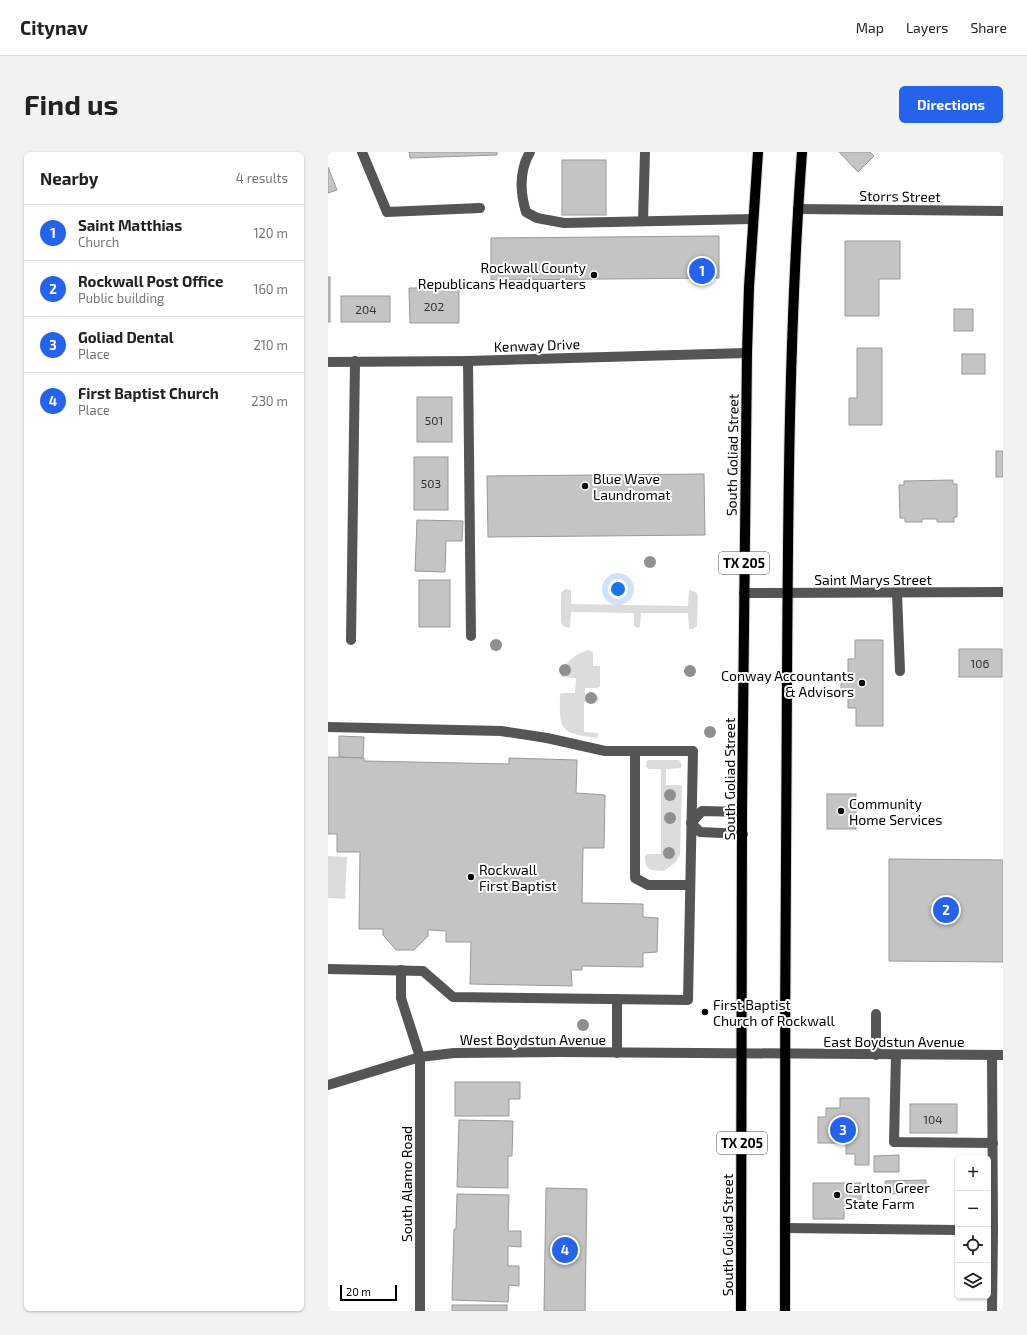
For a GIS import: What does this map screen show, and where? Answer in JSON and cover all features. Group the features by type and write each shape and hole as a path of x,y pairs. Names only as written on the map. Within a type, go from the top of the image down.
{"main road":[{"name":"South Goliad Street","path":"741,1311 742,812 747,353 753,219 758,152"},
{"name":"TX 205","path":"785,1311 787,594 790,377 802,152"}],"street":[{"path":"362,152 387,212 480,208"},
{"path":"530,152 524,162 521,184 526,212 537,218 564,223 753,219"},
{"path":"643,221 645,152"},
{"name":"Storrs Street","path":"798,209 1003,211"},
{"name":"Kenway Drive","path":"328,362 468,361 747,353"},
{"path":"351,640 355,361"},
{"path":"468,361 471,636"},
{"name":"Saint Marys Street","path":"744,593 1003,592"},
{"path":"897,593 900,671"},
{"path":"328,727 501,731 547,738 605,751 693,751 688,1000 453,997 423,971 328,969"},
{"path":"635,751 635,878 648,884 690,884"},
{"path":"692,823 702,811 742,812"},
{"path":"692,823 700,832 743,834"},
{"name":"South Alamo Road","path":"401,970 401,998 420,1057 420,1311"},
{"path":"617,999 617,1053"},
{"path":"876,1014 876,1055"},
{"name":"West Boydstun Avenue","path":"328,1085 420,1057 454,1053 785,1054"},
{"name":"East Boydstun Avenue","path":"785,1054 1003,1055"},
{"path":"896,1055 894,1142 993,1143"},
{"path":"990,1227 993,1143 992,1055"},
{"path":"785,1228 955,1230"},
{"path":"991,1263 992,1311"}],"shaded area":[{"path":"565,589 571,590 571,604 688,606 689,590 696,592 698,597 697,626 693,629 689,629 688,613 641,613 639,628 635,627 634,625 634,613 571,612 569,628 563,626 561,622 561,593"},
{"path":"588,650 593,652 593,666 600,666 600,686 597,688 585,688 585,695 596,695 599,698 596,702 584,702 584,732 597,733 599,734 597,738 569,732 564,728 560,716 560,694 575,693 576,678 562,677 562,671 571,659"},
{"path":"648,760 679,760 682,765 681,768 666,769 666,785 680,785 682,787 680,854 676,862 664,871 648,868 645,861 645,856 647,854 661,854 661,769 648,769 646,762"},
{"path":"328,856 347,857 345,899 328,898"}],"building":[{"path":"409,152 497,152 497,155 410,158"},
{"path":"839,152 870,152 874,156 858,172"},
{"path":"562,160 606,160 606,215 562,215"},
{"path":"328,167 337,190 328,193"},
{"path":"719,236 719,278 491,280 491,238"},
{"path":"845,241 900,241 900,279 879,279 879,316 845,316"},
{"path":"328,277 330,277 330,322 328,322"},
{"path":"409,288 459,288 459,323 410,323"},
{"path":"341,296 390,296 390,322 341,322"},
{"path":"954,309 973,309 973,331 954,331"},
{"path":"857,348 882,348 882,425 849,425 849,398 857,398"},
{"path":"962,354 985,354 985,374 962,374"},
{"path":"417,397 452,397 452,442 417,442"},
{"path":"996,451 1003,451 1003,477 996,477"},
{"path":"414,457 448,457 448,510 414,510"},
{"path":"704,474 705,535 488,537 487,476"},
{"path":"953,480 953,484 957,484 957,517 954,517 954,522 937,522 937,519 922,519 922,522 905,522 905,518 900,518 899,485 904,485 904,481"},
{"path":"417,520 463,521 462,541 446,541 445,572 415,571"},
{"path":"419,580 450,580 450,627 419,627"},
{"name":"Conway Accountants & Advisors","path":"855,640 883,640 883,726 856,726 856,708 848,708 848,691 841,691 841,675 848,675 848,659 855,659"},
{"path":"959,649 1002,649 1002,677 959,677"},
{"path":"339,736 364,737 363,758 339,757"},
{"name":"Rockwall First Baptist","path":"328,757 364,758 364,761 509,764 509,758 577,760 576,793 605,795 604,848 583,848 582,903 643,904 643,917 658,918 657,952 643,953 643,967 582,966 582,970 571,970 572,986 470,984 471,942 446,942 446,931 428,930 428,936 414,950 396,950 383,935 383,929 359,929 360,852 337,852 337,834 328,834"},
{"name":"Community Home Services","path":"827,794 856,794 856,829 827,829"},
{"path":"889,859 1003,860 1003,962 889,961"},
{"path":"455,1082 520,1082 520,1099 509,1099 509,1116 455,1116"},
{"path":"840,1098 869,1098 869,1165 855,1165 855,1154 846,1154 846,1143 818,1143 818,1117 826,1117 826,1108 840,1108"},
{"path":"910,1104 957,1104 957,1133 910,1133"},
{"path":"459,1120 513,1121 512,1156 508,1156 508,1188 457,1187"},
{"path":"899,1155 899,1172 874,1172 874,1156"},
{"path":"926,1180 926,1193 886,1194 885,1181"},
{"name":"Carlton Greer State Farm","path":"813,1183 861,1183 861,1208 844,1208 844,1219 813,1219"},
{"path":"546,1188 587,1189 585,1311 544,1311"},
{"path":"457,1194 509,1195 508,1231 521,1231 521,1247 508,1246 508,1266 519,1266 519,1286 509,1285 508,1302 452,1300 454,1229 456,1229"},
{"path":"452,1305 507,1305 507,1311 452,1311"}],"place":[{"name":"Saint Matthias","path":"702,271"},
{"name":"Rockwall County Republicans Headquarters","path":"594,275"},
{"name":"Blue Wave Laundromat","path":"585,486"},
{"name":"Conway Accountants & Advisors","path":"862,683"},
{"name":"Community Home Services","path":"841,811"},
{"name":"Rockwall First Baptist","path":"471,877"},
{"name":"Rockwall Post Office","path":"946,910"},
{"name":"First Baptist Church of Rockwall","path":"705,1012"},
{"name":"Goliad Dental","path":"843,1130"},
{"name":"Carlton Greer State Farm","path":"837,1195"},
{"name":"First Baptist Church","path":"565,1250"}]}
